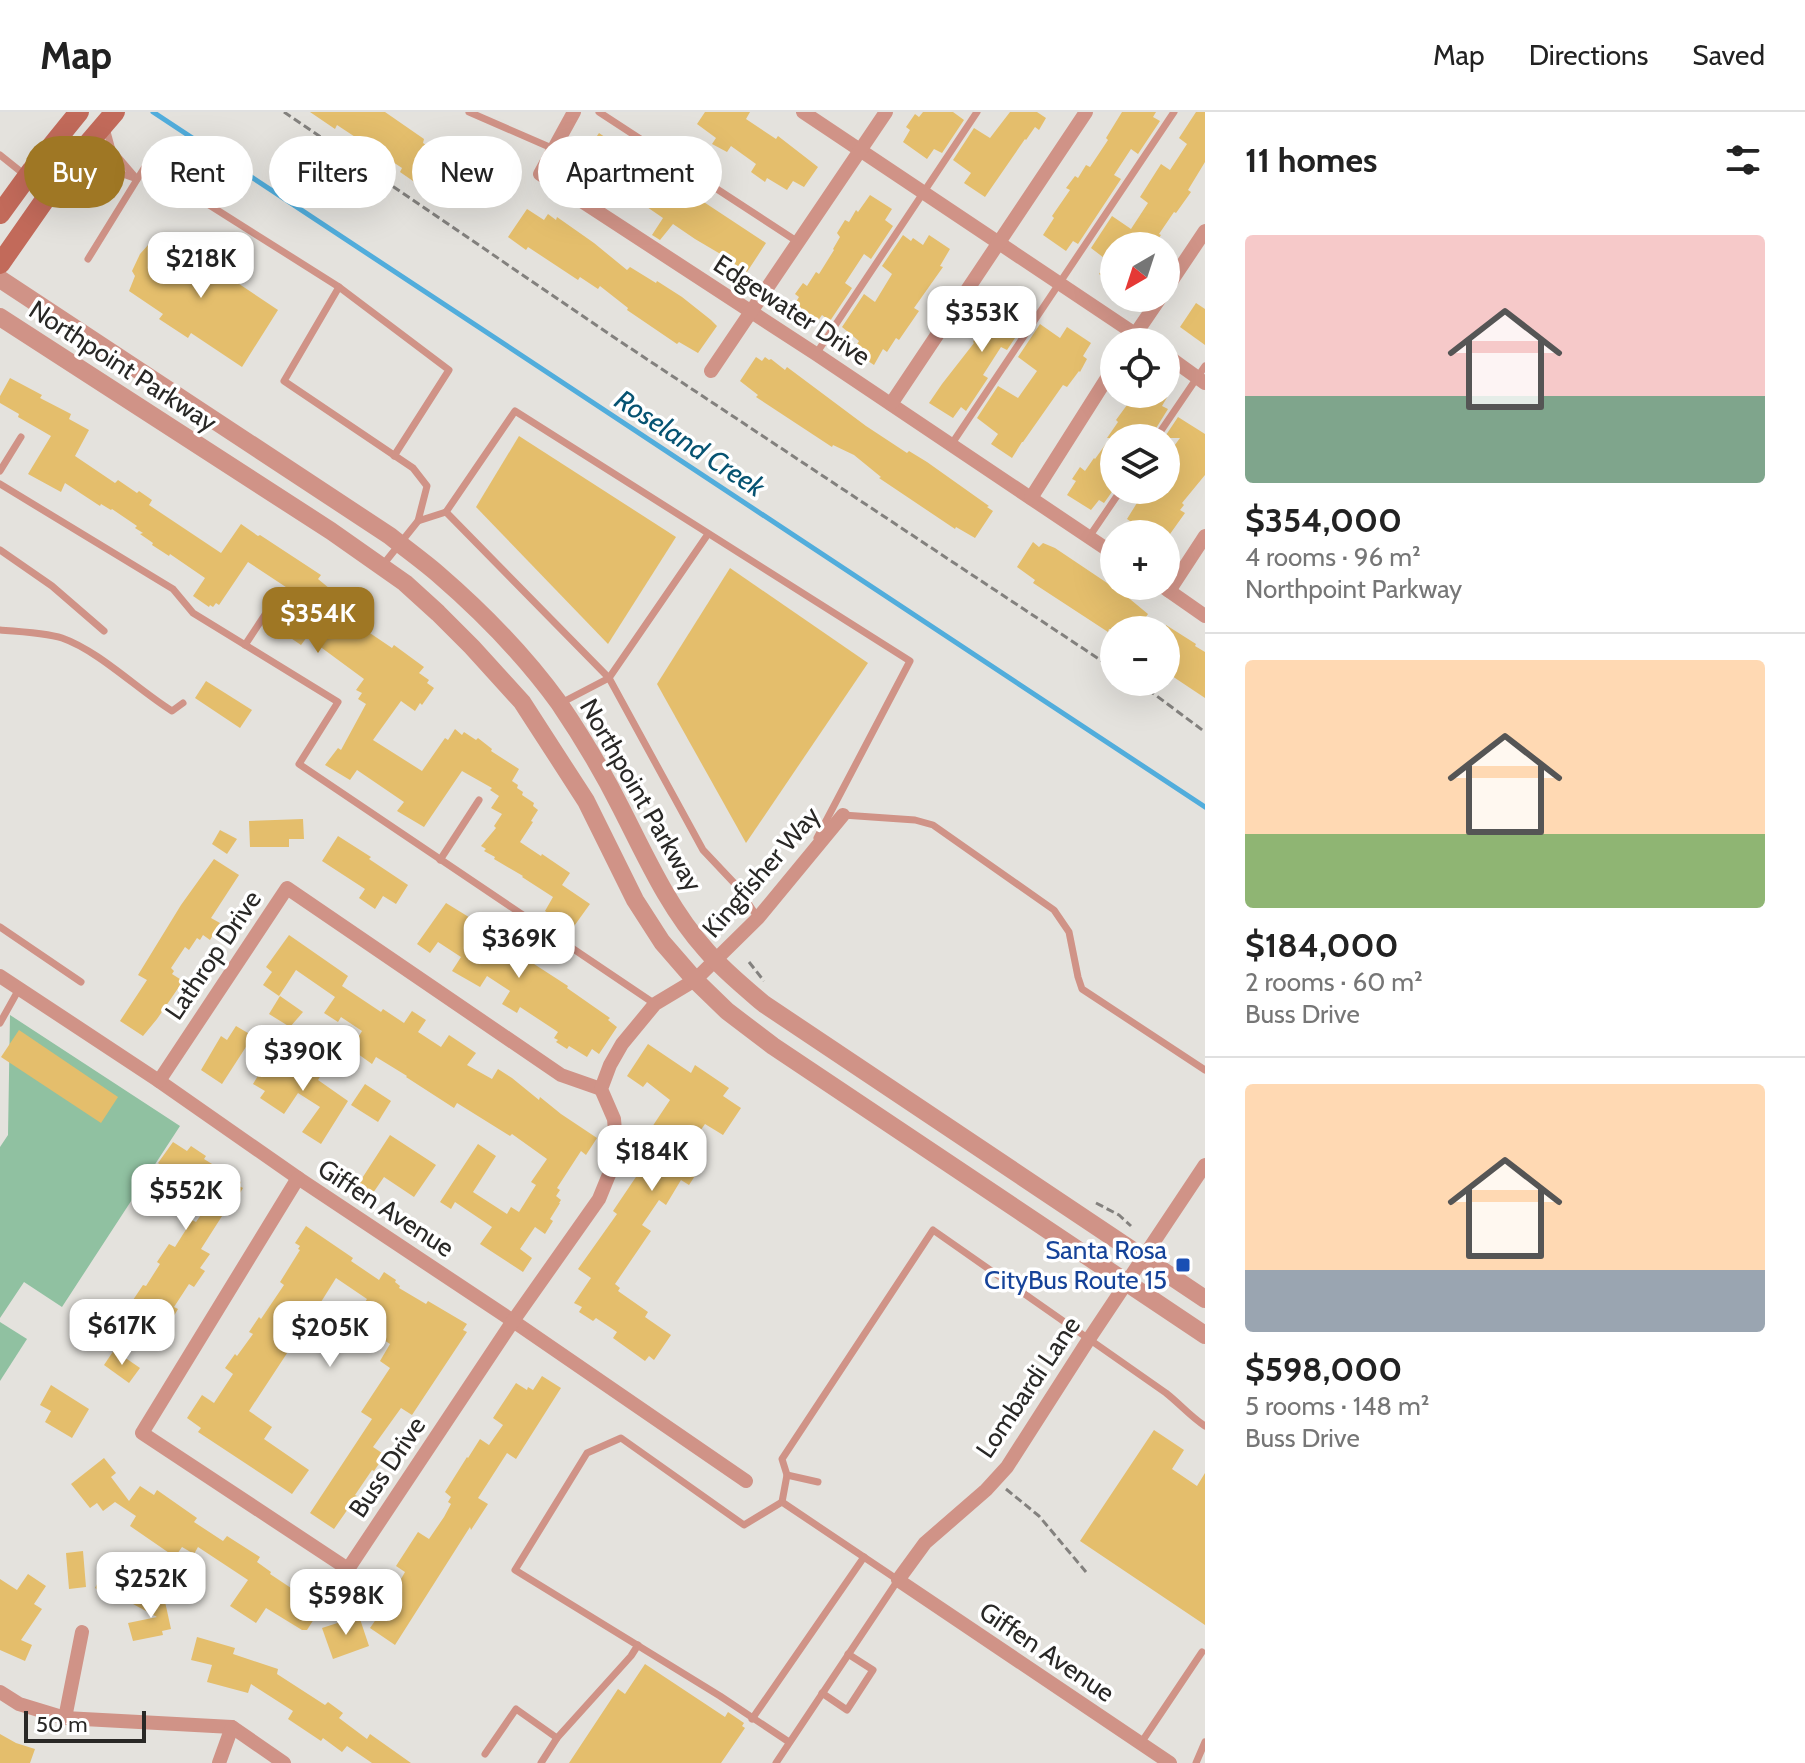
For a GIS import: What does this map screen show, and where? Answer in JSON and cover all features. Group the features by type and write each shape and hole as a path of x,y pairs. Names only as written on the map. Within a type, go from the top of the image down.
{"main road":[{"path":"60,136 79,112"},
{"path":"94,136 110,117"},
{"path":"0,214 24,180"},
{"path":"0,264 39,208"}],"street":[{"name":"Edgewater Drive","path":"561,136 574,112"},
{"path":"803,112 1122,328"},
{"path":"711,371 886,112"},
{"path":"891,404 1086,112"},
{"name":"Edgewater Drive","path":"592,208 1100,544"},
{"path":"1180,268 1205,231"},
{"name":"Northpoint Parkway","path":"0,279 399,544 474,607 559,704 603,773 669,899 706,950 764,1004 1205,1299"},
{"name":"Northpoint Parkway","path":"0,317 331,531 405,583 438,613 522,702 586,801 635,900 662,942 695,980 749,1029 1205,1335"},
{"path":"1180,363 1202,375"},
{"path":"1031,498 1100,389"},
{"path":"1180,568 1205,536"},
{"path":"1180,598 1205,616"},
{"name":"Kingfisher Way","path":"695,980 758,918 843,815"},
{"name":"Lathrop Drive","path":"159,1081 287,888 561,1075 601,1089"},
{"name":"Giffen Avenue","path":"0,976 746,1481"},
{"path":"601,1089 622,1044 655,1004 695,980"},
{"name":"Buss Drive","path":"298,1178 142,1433 348,1569 513,1321 599,1199 617,1155 614,1119 601,1089"},
{"name":"Lombardi Lane","path":"898,1580 925,1543 978,1498 1007,1467 1205,1165"},
{"name":"Giffen Avenue","path":"898,1580 1170,1763"},
{"path":"65,1718 82,1632"},
{"path":"0,1692 19,1704 65,1718 232,1727 284,1763"},
{"path":"219,1763 232,1727"}],"lane":[{"path":"469,112 538,142"},
{"path":"599,112 798,242"},
{"path":"816,354 977,112"},
{"path":"951,445 1174,112"},
{"path":"110,117 112,150 137,179"},
{"path":"0,155 24,174"},
{"path":"88,259 146,165 339,287 449,370 394,456"},
{"path":"125,174 137,179"},
{"path":"339,287 284,381 413,468 427,486 418,521 382,566"},
{"path":"1166,424 1202,375"},
{"path":"418,521 446,512 515,411 910,661 808,855"},
{"path":"0,471 21,437"},
{"path":"0,484 173,589 193,613 338,702 299,764 655,1004"},
{"path":"1089,537 1111,504"},
{"path":"446,512 609,678 703,850 736,885 758,918"},
{"path":"559,704 609,678 708,534"},
{"path":"0,550 52,586 104,631"},
{"path":"245,645 274,601"},
{"path":"0,630 61,637 95,655 172,711 183,703"},
{"path":"440,860 479,800"},
{"path":"843,815 915,820 933,825 1054,910 1069,932 1082,989 1205,1070"},
{"path":"0,927 81,982"},
{"path":"0,1023 19,989"},
{"path":"789,1742 515,1570 587,1453 621,1438 744,1525 782,1502 787,1475 782,1459 933,1230 1166,1393 1205,1426"},
{"path":"787,1475 818,1482"},
{"path":"776,1763 898,1580 782,1502"},
{"path":"752,1719 864,1557"},
{"path":"541,1763 557,1738 638,1645"},
{"path":"1141,1743 1202,1652"},
{"path":"822,1693 847,1710 856,1697 873,1670 848,1654"},
{"path":"485,1754 516,1709 557,1738"},
{"path":"1196,1763 1205,1742"}],"path":[{"path":"284,112 612,336 1100,660"},
{"path":"1157,696 1205,732"},
{"path":"1003,1486 1039,1516 1086,1572"}],"green space":[{"path":"10,1015 180,1126 62,1307 24,1282 0,1318 0,1147 8,1135"},
{"path":"0,1322 27,1339 0,1381"}],"building":[{"path":"310,112 385,112 420,136 412,136 412,180 400,172 402,168 396,164 396,136 354,136 337,125 335,129"},
{"path":"705,112 750,112 746,119 776,139 778,136 818,167 804,187 793,181 787,190 767,178 765,182 751,172 756,164 731,146 727,152 722,149 722,136 713,136 697,124"},
{"path":"923,112 953,112 964,120 942,153 934,149 927,159 903,142 910,130 906,127 915,114 919,117"},
{"path":"1010,112 1037,112 1046,118 1039,130 1035,127 1025,139 985,197 964,183 971,173 953,160 974,128 990,138"},
{"path":"1122,112 1156,112 1153,117 1160,121 1138,154 1131,149 1114,175 1121,179 1078,244 1073,241 1066,251 1043,235 1070,190 1066,188 1075,176 1078,178 1086,165 1090,167"},
{"path":"1196,112 1205,112 1205,162 1188,190 1191,192 1160,232 1102,232 1112,216 1131,229 1148,203 1140,197 1161,164 1170,170 1187,144 1179,138"},
{"path":"870,195 892,209 885,220 893,226 871,259 864,254 845,283 852,288 830,321 822,315 815,325 791,310 799,297 795,294 803,283 807,286 816,272 819,274 834,250 840,237 837,233 845,220 849,222"},
{"path":"648,208 713,208 766,243 747,272 673,224 660,240 652,235 663,218"},
{"path":"527,209 544,220 548,214 556,220 557,217 627,270 630,267 657,281 711,320 717,326 698,353 679,342 677,344 627,310 600,286 598,289 580,277 578,280 508,237"},
{"path":"1100,234 1100,255 1091,248"},
{"path":"166,235 278,310 242,367 191,333 188,338 159,319 163,314 129,291 135,276 132,271 140,254 149,244 156,249"},
{"path":"903,235 923,245 929,235 950,249 940,266 943,267 914,308 919,311 899,340 896,338 887,352 883,349 874,365 853,351 859,341 842,327 864,294 875,302 892,274 882,266"},
{"path":"1006,286 1031,304 1024,314 1029,317 1007,350 1001,347 983,375 988,378 966,411 961,407 953,418 929,403 974,343"},
{"path":"1196,303 1205,309 1205,345 1180,327"},
{"path":"1040,324 1060,338 1067,327 1091,343 1083,356 1087,359 1080,372 1067,387 1063,385 1012,458 991,444 998,434 977,418 998,386 1018,398 1037,371 1018,357"},
{"path":"756,357 762,361 765,357 771,359 785,370 787,367 866,426 907,453 909,451 927,462 989,506 993,511 975,538 955,529 879,478 854,455 832,447 756,397 758,395 740,381"},
{"path":"10,378 71,414 69,419 89,430 75,456 115,483 118,480 137,493 139,491 152,500 149,505 221,553 241,524 260,535 321,575 318,579 335,593 325,608 358,631 361,627 392,648 394,645 424,667 419,673 434,688 415,711 401,701 373,740 422,771 455,729 462,735 464,732 476,740 478,738 491,751 519,769 512,781 538,810 520,842 570,873 562,885 590,904 572,929 545,911 553,897 494,859 481,846 496,828 494,826 502,814 491,808 499,796 490,790 492,788 462,771 424,827 397,811 404,802 357,770 350,780 325,765 338,748 341,750 366,704 358,699 362,693 356,690 364,679 307,637 301,645 279,630 301,597 248,562 219,605 216,603 209,607 193,596 205,578 152,545 135,528 137,526 65,483 61,492 28,474 51,436 0,403 0,396"},
{"path":"1125,408 1168,409 1159,424 1117,424"},
{"path":"1178,417 1205,434 1205,475 1182,503 1184,505 1180,510 1185,513 1180,520 1128,520 1136,504 1180,504 1180,424 1173,424"},
{"path":"519,436 676,537 608,644 476,507"},
{"path":"1100,452 1100,501 1091,510 1067,495 1080,467 1085,471"},
{"path":"1033,542 1039,547 1043,543 1100,578 1100,600 1131,600 1148,614 1100,616 1100,627 1033,583 1035,580 1017,567"},
{"path":"730,568 868,663 746,843 657,684"},
{"path":"1180,634 1205,652 1205,698 1180,681"},
{"path":"206,681 252,710 240,728 195,698"},
{"path":"303,819 304,839 289,839 289,847 250,847 249,821"},
{"path":"220,830 237,839 227,854 212,844"},
{"path":"338,836 408,885 396,904 383,896 375,909 359,898 365,889 322,861"},
{"path":"214,859 239,875 211,918 220,923 210,940 203,935 189,950 185,947 171,968 174,971 172,974 183,981 143,1036 120,1021 147,980 138,975"},
{"path":"446,903 472,919 475,914 489,924 485,929 521,954 525,948 539,957 534,964 610,1018 608,1020 617,1027 599,1054 592,1049 587,1057 556,1042 558,1040 554,1038 558,1032 520,1007 517,1013 502,1004 510,991 487,976 480,987 452,971 461,957 438,942 430,953 417,944"},
{"path":"289,935 348,976 342,986 381,1012 383,1009 404,1023 412,1011 426,1020 418,1032 441,1047 449,1035 476,1053 467,1065 492,1079 498,1069 597,1138 586,1155 581,1151 557,1188 560,1190 556,1196 561,1200 545,1234 535,1227 520,1249 532,1258 523,1272 480,1244 492,1227 455,1202 451,1209 440,1202 478,1144 496,1156 473,1192 507,1214 511,1207 519,1212 536,1185 531,1182 547,1159 512,1134 510,1136 457,1103 454,1108 376,1057 372,1064 351,1049 362,1031 341,1017 338,1022 324,1013 335,997 296,970 279,996 263,985 272,972 266,967"},
{"path":"280,996 303,1012 290,1027 269,1014"},
{"path":"236,1026 253,1036 222,1084 201,1070 221,1036 227,1040"},
{"path":"19,1030 118,1097 101,1123 1,1057"},
{"path":"648,1044 691,1073 695,1065 729,1088 723,1096 741,1108 723,1135 705,1124 689,1147 706,1159 689,1185 681,1180 666,1205 659,1200 642,1225 651,1231 615,1284 620,1288 618,1291 648,1312 645,1317 671,1335 654,1360 649,1356 645,1361 613,1338 617,1332 596,1318 593,1321 579,1312 582,1307 574,1303 591,1278 578,1269 617,1214 613,1211 642,1168 634,1164 638,1155 670,1100 647,1082 643,1087 627,1076"},
{"path":"299,1050 325,1068 318,1080 348,1101 321,1144 302,1132 320,1107 298,1093 284,1114 260,1098 265,1091 253,1084 264,1066 281,1077"},
{"path":"365,1084 391,1101 378,1122 351,1105"},
{"path":"390,1135 436,1165 414,1197 384,1177 373,1193 359,1183"},
{"path":"173,1142 187,1151 191,1146 206,1156 204,1159 241,1182 239,1186 243,1188 201,1249 210,1254 200,1268 205,1271 194,1287 189,1284 174,1307 178,1309 168,1326 131,1303 143,1285 146,1286 169,1244 175,1247 192,1220 196,1222 216,1193 192,1178 180,1194 162,1182 169,1171 158,1163"},
{"path":"306,1226 379,1280 384,1272 396,1280 399,1288 467,1324 463,1330 467,1332 412,1415 401,1408 373,1447 385,1455 334,1529 310,1513 372,1419 361,1412 390,1368 380,1361 390,1344 358,1323 366,1310 362,1307 367,1299 336,1278 316,1310 305,1304 287,1332 297,1338 249,1411 272,1427 264,1439 309,1470 292,1494 198,1432 201,1428 187,1418 202,1395 214,1403 233,1374 225,1368 253,1334 249,1332 284,1285 280,1282 300,1250 295,1243"},
{"path":"114,1350 140,1368 129,1383 104,1365"},
{"path":"542,1376 561,1388 516,1459 507,1453 478,1498 488,1504 395,1645 370,1628 405,1572 396,1566 418,1532 429,1539 444,1517 451,1504 448,1502 451,1497 445,1492 480,1439 489,1445 503,1425 493,1418 516,1383 533,1390"},
{"path":"51,1385 89,1409 72,1438 45,1422 51,1411 40,1405"},
{"path":"1154,1430 1184,1450 1172,1469 1197,1486 1205,1473 1205,1625 1080,1541"},
{"path":"104,1458 116,1473 111,1477 129,1501 140,1486 154,1495 157,1490 197,1518 194,1522 223,1541 227,1536 260,1557 257,1562 270,1574 321,1608 307,1630 266,1608 256,1623 230,1606 248,1580 198,1547 194,1554 182,1547 175,1557 130,1526 136,1516 115,1502 103,1511 97,1503 90,1508 71,1484"},
{"path":"83,1551 86,1587 69,1589 66,1553"},
{"path":"105,1569 118,1576 120,1572 142,1583 132,1603 95,1588"},
{"path":"28,1574 46,1586 34,1604 42,1609 21,1640 32,1645 25,1661 0,1650 0,1579 17,1590"},
{"path":"164,1597 171,1629 162,1631 163,1635 133,1641 128,1623 157,1617 133,1604"},
{"path":"359,1616 369,1646 333,1659 322,1628"},
{"path":"197,1637 235,1648 233,1654 278,1669 277,1674 343,1713 339,1718 367,1739 370,1734 411,1763 372,1763 347,1746 342,1752 288,1719 293,1711 251,1684 248,1693 207,1682 212,1665 191,1660"},
{"path":"645,1664 725,1717 728,1712 744,1723 742,1726 745,1728 721,1763 569,1763 618,1689 625,1694"},
{"path":"0,1734 35,1749 30,1763 0,1763"}],"waterway":[{"name":"Roseland Creek","path":"153,112 1205,807"}],"place":[{"name":"Santa Rosa CityBus Route 15","path":"1183,1265"}]}
